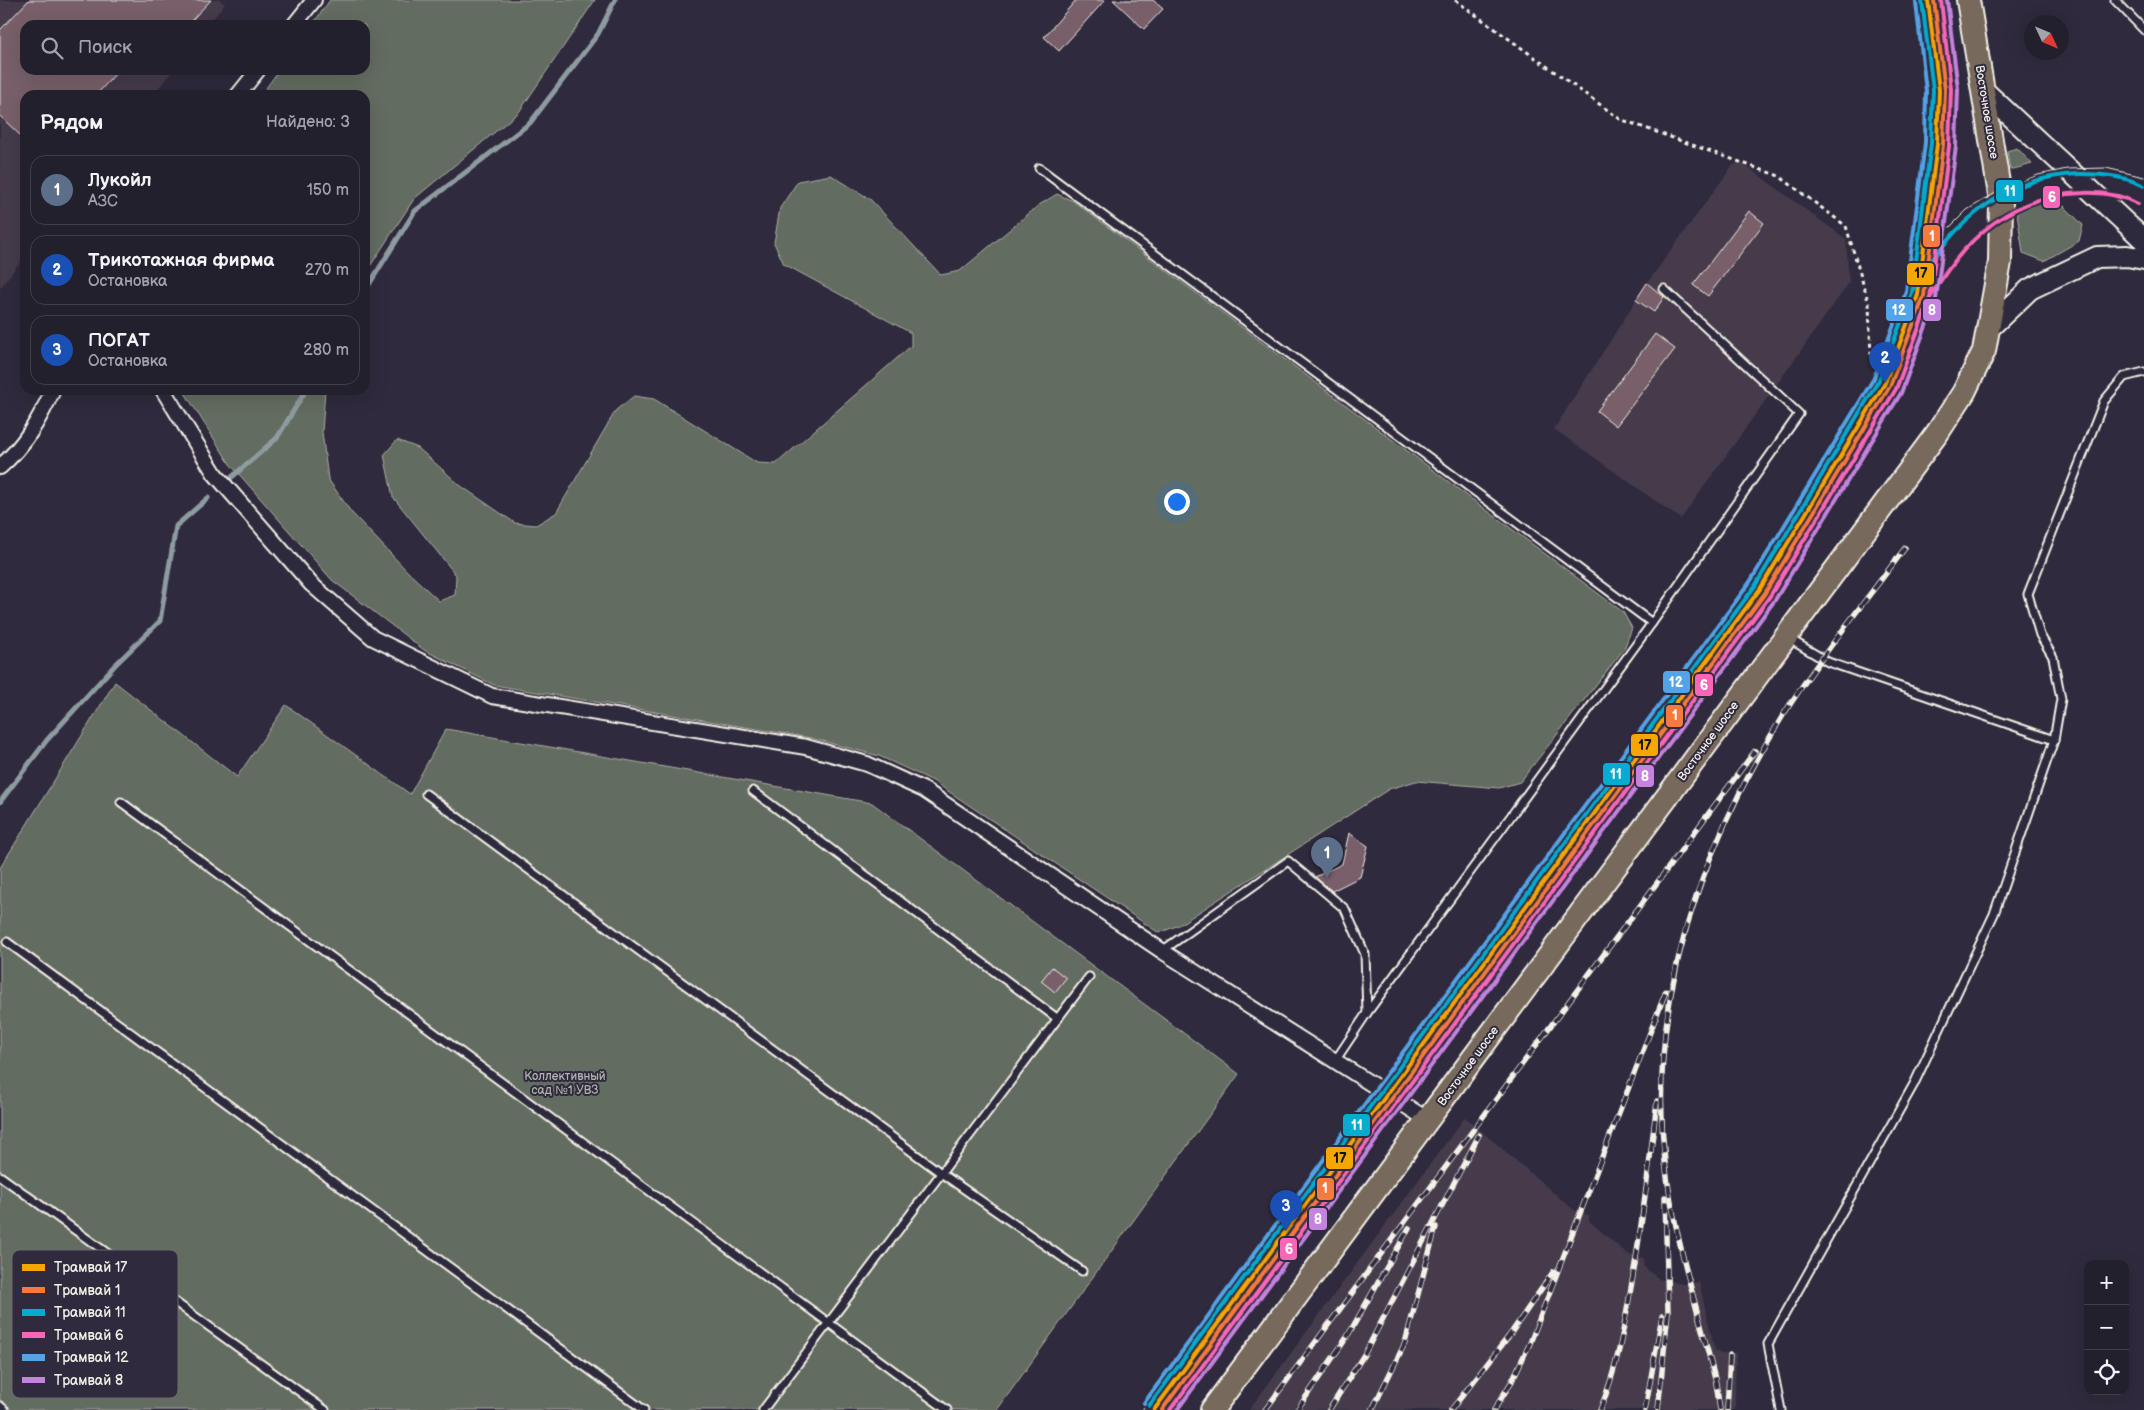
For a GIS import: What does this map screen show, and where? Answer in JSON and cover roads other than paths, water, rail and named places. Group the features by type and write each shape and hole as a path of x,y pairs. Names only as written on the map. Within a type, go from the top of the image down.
{"main road":[{"name":"Восточное шоссе","path":"1212,1410 1938,432 1964,392 1984,351 1990,327 2000,262 2001,201 1968,0"},
{"path":"1983,90 2144,240"},
{"path":"1990,327 2030,289 2097,257 2127,256 2144,259"}],"street":[{"path":"298,20 314,0"},
{"path":"242,90 254,75"},
{"path":"0,468 14,455 37,425 51,395"},
{"path":"166,395 216,474 312,584 373,638 492,696 806,747 867,764 924,790 1162,951 1428,1120"}],"lane":[{"path":"2115,0 2144,30"},
{"path":"1039,168 1652,623"},
{"path":"1335,1061 1367,1013 1652,623 1799,414 1664,289"},
{"path":"1781,1410 1768,1344 1914,1084 1990,923 2054,740 2061,699 2053,658 2040,635 2028,594 2104,401 2124,377 2144,372"},
{"path":"1785,636 1828,662 2054,740"},
{"path":"753,791 1058,1019"},
{"path":"426,794 941,1173 1082,1271"},
{"path":"121,802 947,1410"},
{"path":"1162,951 1288,861 1345,909 1365,954 1367,1013"},
{"path":"7,942 644,1410"},
{"path":"763,1410 1089,977"},
{"path":"0,1176 103,1250"},
{"path":"178,1304 325,1410"},
{"path":"0,1406 5,1410"}],"waterway":[{"path":"370,283 415,211 530,123 598,34 615,0"},
{"path":"232,477 277,438 303,395"},
{"path":"0,802 47,740 115,665 160,621 176,526 208,498"}],"tram line":[{"name":"17","path":"1154,1410 1760,589 1885,383 1918,295 1937,144 1939,90 1928,0"},
{"name":"1","path":"1162,1410 1765,593 1890,386 1924,296 1943,145 1945,90 1934,0"},
{"name":"6","path":"1170,1410 1770,596 1896,389 1930,298 1949,146 1951,89 1941,0"},
{"name":"8","path":"1177,1410 1775,600 1901,393 1936,299 1956,146 1958,89 1947,0"},
{"name":"11","path":"1149,1406 1755,586 1879,380 1912,293 1931,143 1933,90 1922,1"},
{"name":"12","path":"1144,1403 1750,582 1874,378 1906,292 1925,143 1926,91 1916,2"},
{"path":"1142,1410 1731,611 1798,510 1878,369 1908,291 1922,263 1943,234 1967,210 1999,191 2038,175 2067,169 2106,168 2144,177"},
{"name":"11","path":"1914,289 1928,266 1962,225 1982,208 2004,194 2027,184 2053,177 2081,174 2121,178 2144,186"},
{"name":"6","path":"1930,298 1958,257 1974,240 1992,224 2012,211 2057,195 2083,193 2111,195 2125,198 2138,204"}],"railway":[{"path":"1720,1410 1716,1383 1680,1246 1665,1162 1661,1102 1664,1044 1672,986 1686,930 1704,875 1726,821 1752,768 1811,673 1905,548"},
{"path":"1265,1410 1755,751"},
{"path":"1494,1410 1512,1381 1530,1343 1666,991"},
{"path":"1600,1410 1612,1377 1627,1310 1637,1254 1657,1101"},
{"path":"1329,1410 1365,1353 1479,1135"},
{"path":"1658,1410 1668,1312 1665,1197"},
{"path":"1372,1410 1405,1343 1436,1227"},
{"path":"1297,1410 1347,1337 1409,1228"},
{"path":"1451,1410 1509,1336 1553,1272"},
{"path":"1645,1410 1662,1316"},
{"path":"1727,1410 1730,1355"}],"place":[{"name":"Трикотажная фирма","path":"1885,383"},
{"name":"Лукойл","path":"1327,878"},
{"name":"ПОГАТ","path":"1286,1231"}],"park label":[{"name":"Коллективный сад №1 УВЗ","path":"565,1083"}]}
